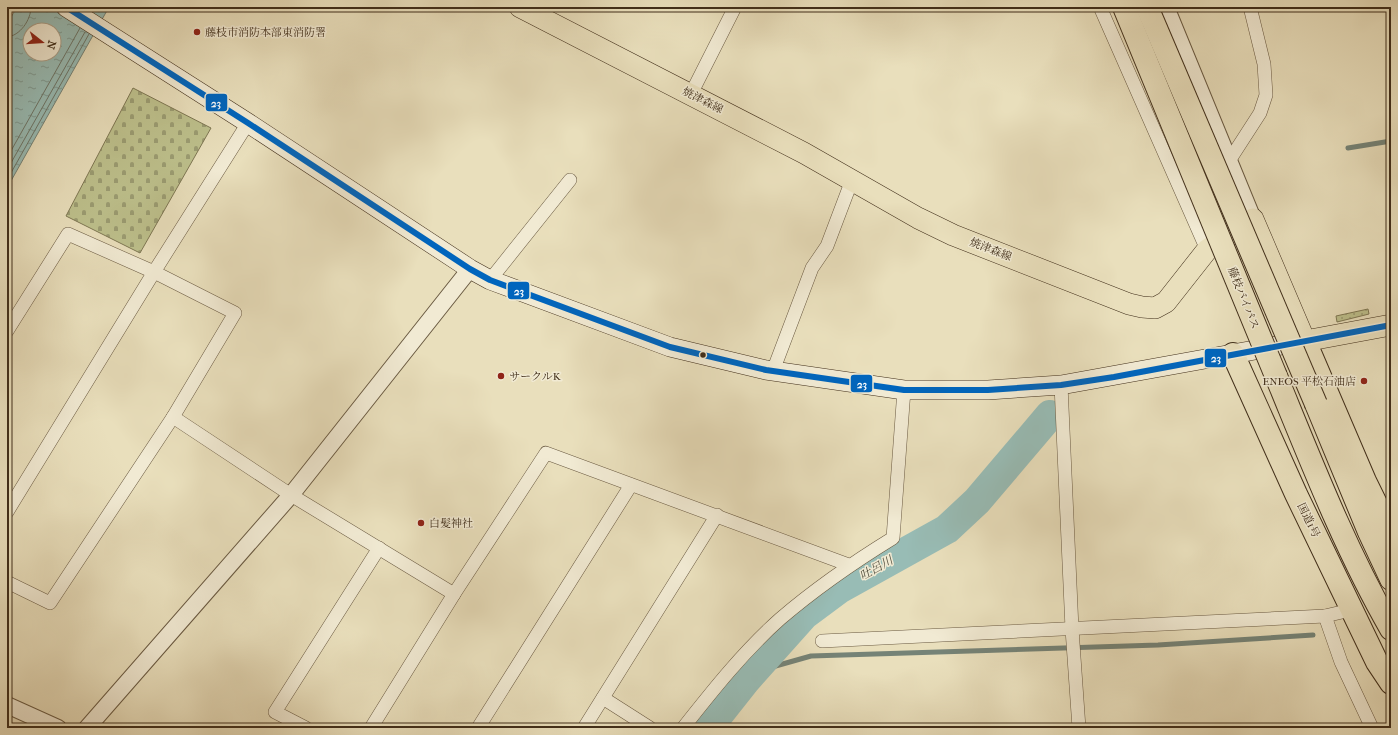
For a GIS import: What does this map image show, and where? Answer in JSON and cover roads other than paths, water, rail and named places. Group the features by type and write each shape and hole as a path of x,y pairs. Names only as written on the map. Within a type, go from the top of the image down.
{"highway":[{"name":"藤枝バイパス","path":"1124,7 1322,489 1362,573 1391,629"},
{"path":"1148,7 1369,532 1391,580"},
{"path":"1305,341 1365,481 1391,534"},
{"name":"国道1号","path":"1233,354 1296,494 1377,662 1391,683"}],"main road":[{"path":"66,7 248,123 470,269 490,280 670,347 773,371 904,390 988,390 1061,385 1391,325"},
{"name":"焼津森線","path":"520,7 691,94 852,180 918,218 953,234 1142,307 1155,308 1166,302 1207,250 1253,219"},
{"path":"1253,219 1305,341"}],"street":[{"path":"691,94 735,7"},
{"path":"1100,7 1207,250"},
{"path":"1166,7 1253,219"},
{"path":"1229,161 1260,113 1266,96 1264,64 1250,7"},
{"path":"7,512 154,272 248,123"},
{"path":"490,280 570,180"},
{"path":"773,371 812,268 827,246 852,180"},
{"path":"7,331 68,234 154,272 234,313 173,417 50,603 7,582"},
{"path":"87,728 291,495 470,269"},
{"path":"1061,385 1072,629 1079,728"},
{"path":"683,728 725,676 780,620 849,565 893,538 904,390"},
{"path":"173,417 291,495 454,594"},
{"path":"371,728 454,594 546,453 849,565"},
{"path":"478,728 631,485"},
{"path":"584,728 717,515"},
{"path":"306,728 275,712 379,548"},
{"path":"822,642 1325,616 1342,612"},
{"path":"1325,616 1342,662 1372,728"},
{"path":"603,698 650,728"},
{"path":"7,705 58,728"}],"water":[{"path":"17,7 109,7 7,188 7,24"}],"waterway":[{"path":"1348,148 1391,141"},
{"name":"吐呂川","path":"708,728 746,680 804,615 839,589 947,529 977,501 1050,415"},
{"path":"746,680 772,667 811,656 1158,645 1313,635"}],"place":[{"name":"藤枝市消防本部東消防署","path":"197,32"},
{"name":"サークルK","path":"501,376"},
{"name":"ENEOS 平松石油店","path":"1364,381"},
{"name":"白髪神社","path":"421,523"}]}
